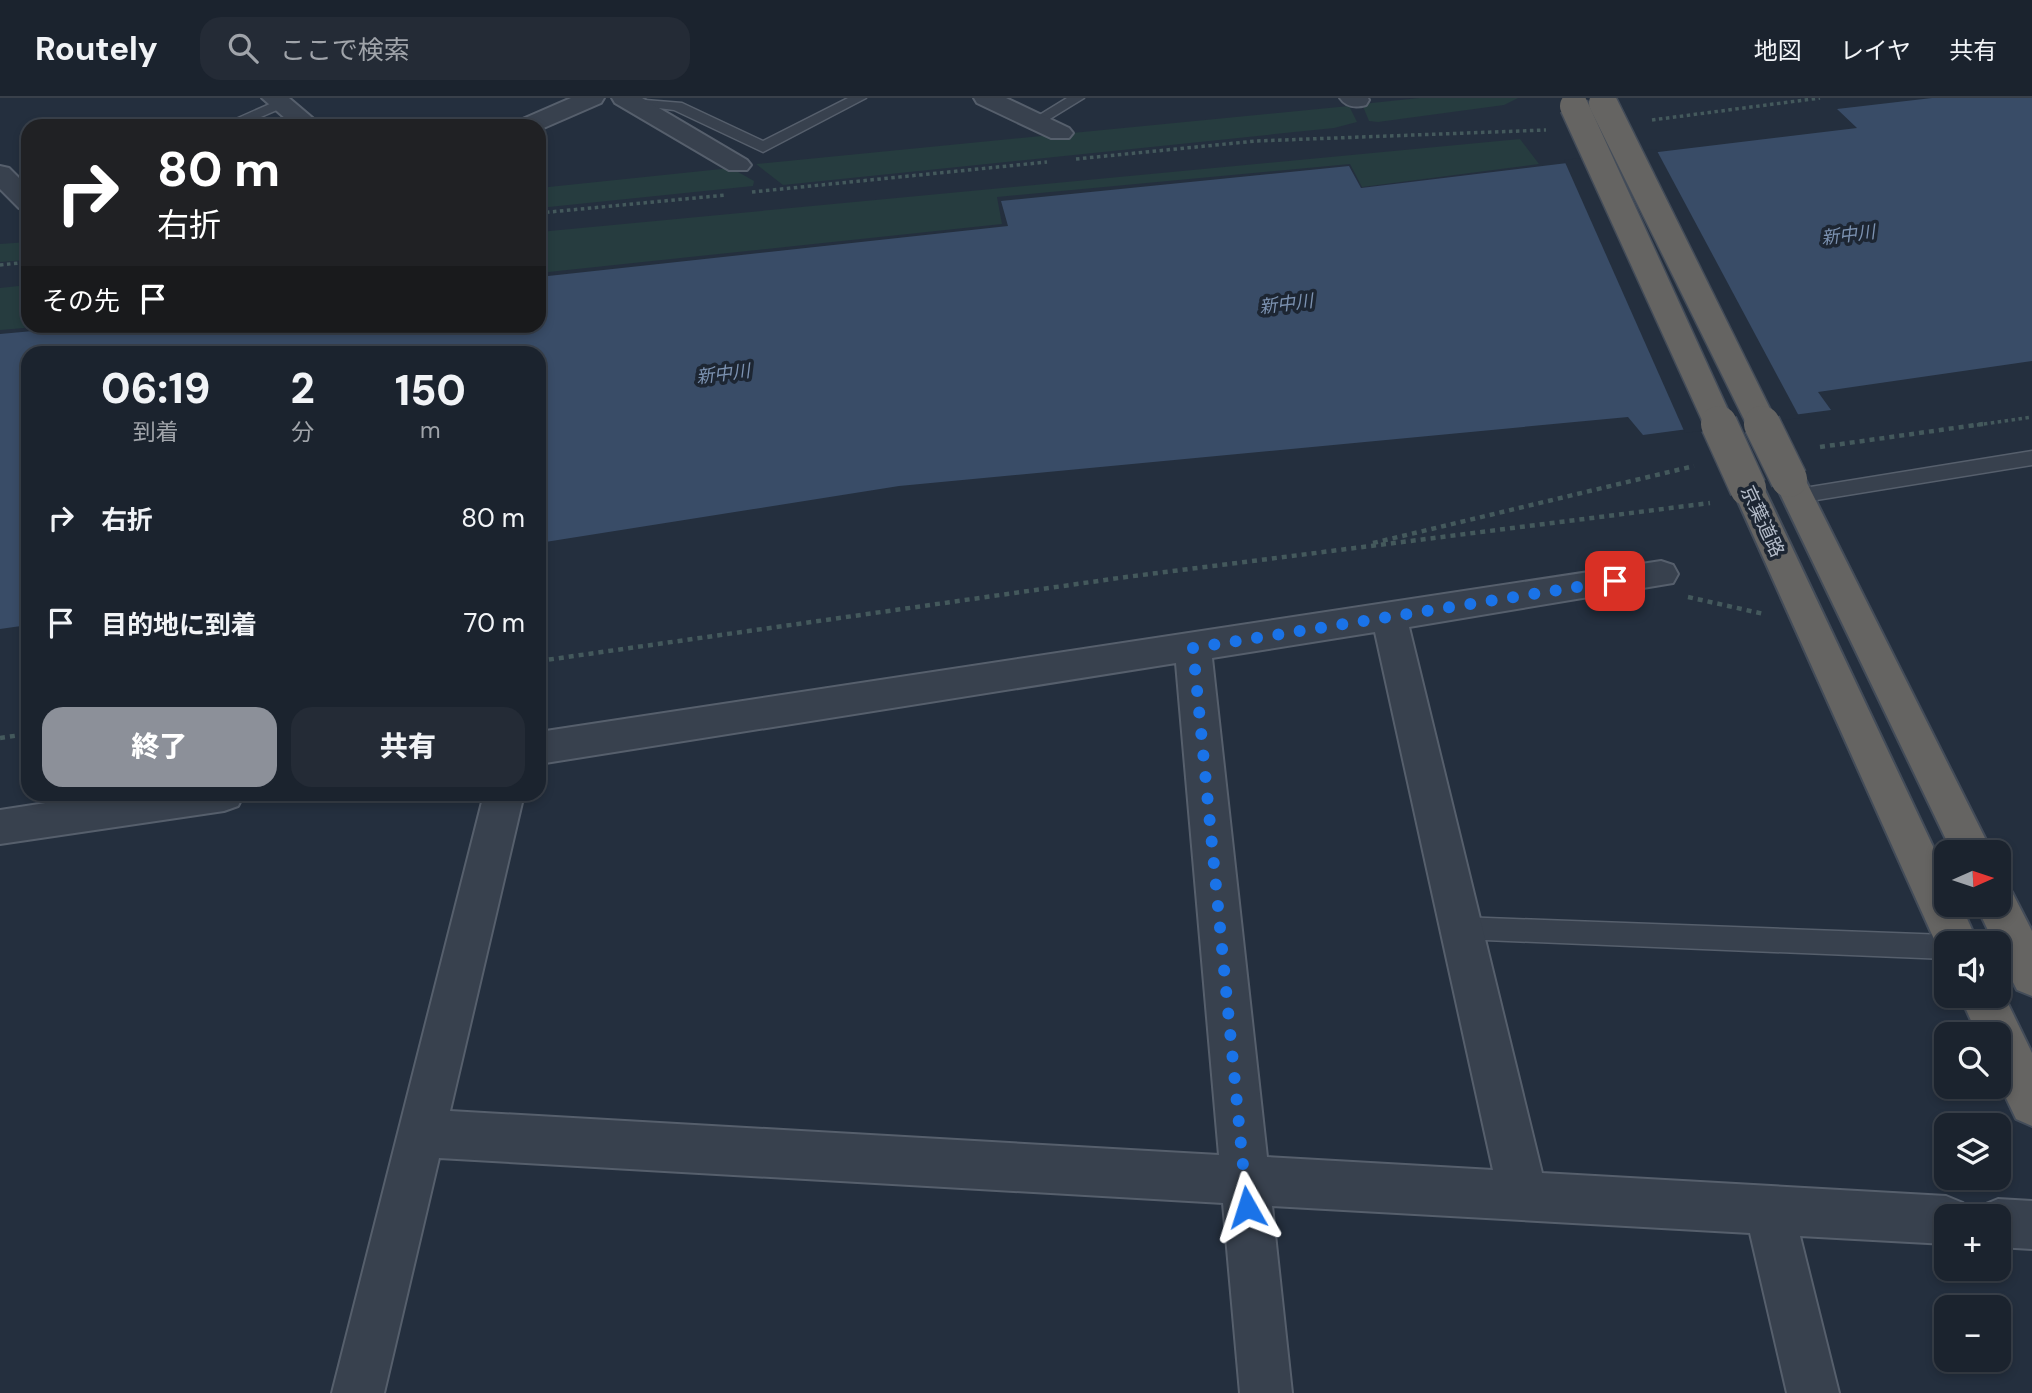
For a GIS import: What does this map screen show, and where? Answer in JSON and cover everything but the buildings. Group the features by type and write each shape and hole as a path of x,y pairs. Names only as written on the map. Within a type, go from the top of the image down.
{"highway":[{"name":"京葉道路","path":"1587,101 1798,475 1966,840"},
{"name":"京葉道路","path":"1587,101 1732,495 1951,931"},
{"path":"2003,917 2032,976"},
{"path":"1988,1008 2032,1103"}],"street":[{"path":"543,119 592,98"},
{"path":"986,98 1060,133"},
{"path":"625,99 738,165"},
{"path":"277,101 301,119"},
{"path":"0,174 21,195"},
{"path":"546,747 1661,574"},
{"path":"1389,616 1523,1195"},
{"path":"1193,648 1266,1393"},
{"path":"0,827 176,801"},
{"path":"358,1393 502,801"},
{"path":"421,1133 1934,1219"},
{"path":"1769,1209 1813,1393"},
{"path":"2011,1224 2032,1225"}],"lane":[{"path":"625,99 677,106 763,147 859,98"},
{"path":"1035,122 1077,98"},
{"path":"241,119 277,101"},
{"path":"1798,475 2032,458"},
{"path":"1461,928 1934,947"}],"path":[{"path":"1648,120 1820,98"},
{"path":"1076,159 1256,141 1512,134 1553,130"},
{"path":"743,193 1048,162"},
{"path":"546,212 729,195"},
{"path":"0,265 21,263"},
{"path":"1798,475 2032,417"},
{"path":"1348,549 1704,465"},
{"path":"546,660 1126,577 1732,495"},
{"path":"0,738 21,735"}],"green space":[{"path":"1419,98 1518,98 1504,105 1378,122 1369,121 1362,104"},
{"path":"1349,106 1357,122 1334,128 783,185 756,164"},
{"path":"1520,139 1539,164 1362,187 1350,164 997,197 1002,224 546,272 546,231"},
{"path":"731,168 754,181 753,186 546,207 546,187"},
{"path":"21,242 21,260 0,262 0,244"},
{"path":"21,286 21,328 0,330 0,288"}],"water":[{"name":"新中川","path":"1932,98 2032,98 2032,361 1818,392 1831,410 1643,435 1628,417 899,486 546,542 546,346 21,346 21,626 0,629 0,334 546,333 546,276 1008,226 1001,201 1349,166 1361,188 1857,128 1837,109"}],"pier":[{"path":"1656,149 1800,418 1685,433 1564,160"}],"route":[{"path":"1247,1207 1193,648 1615,581"}]}
